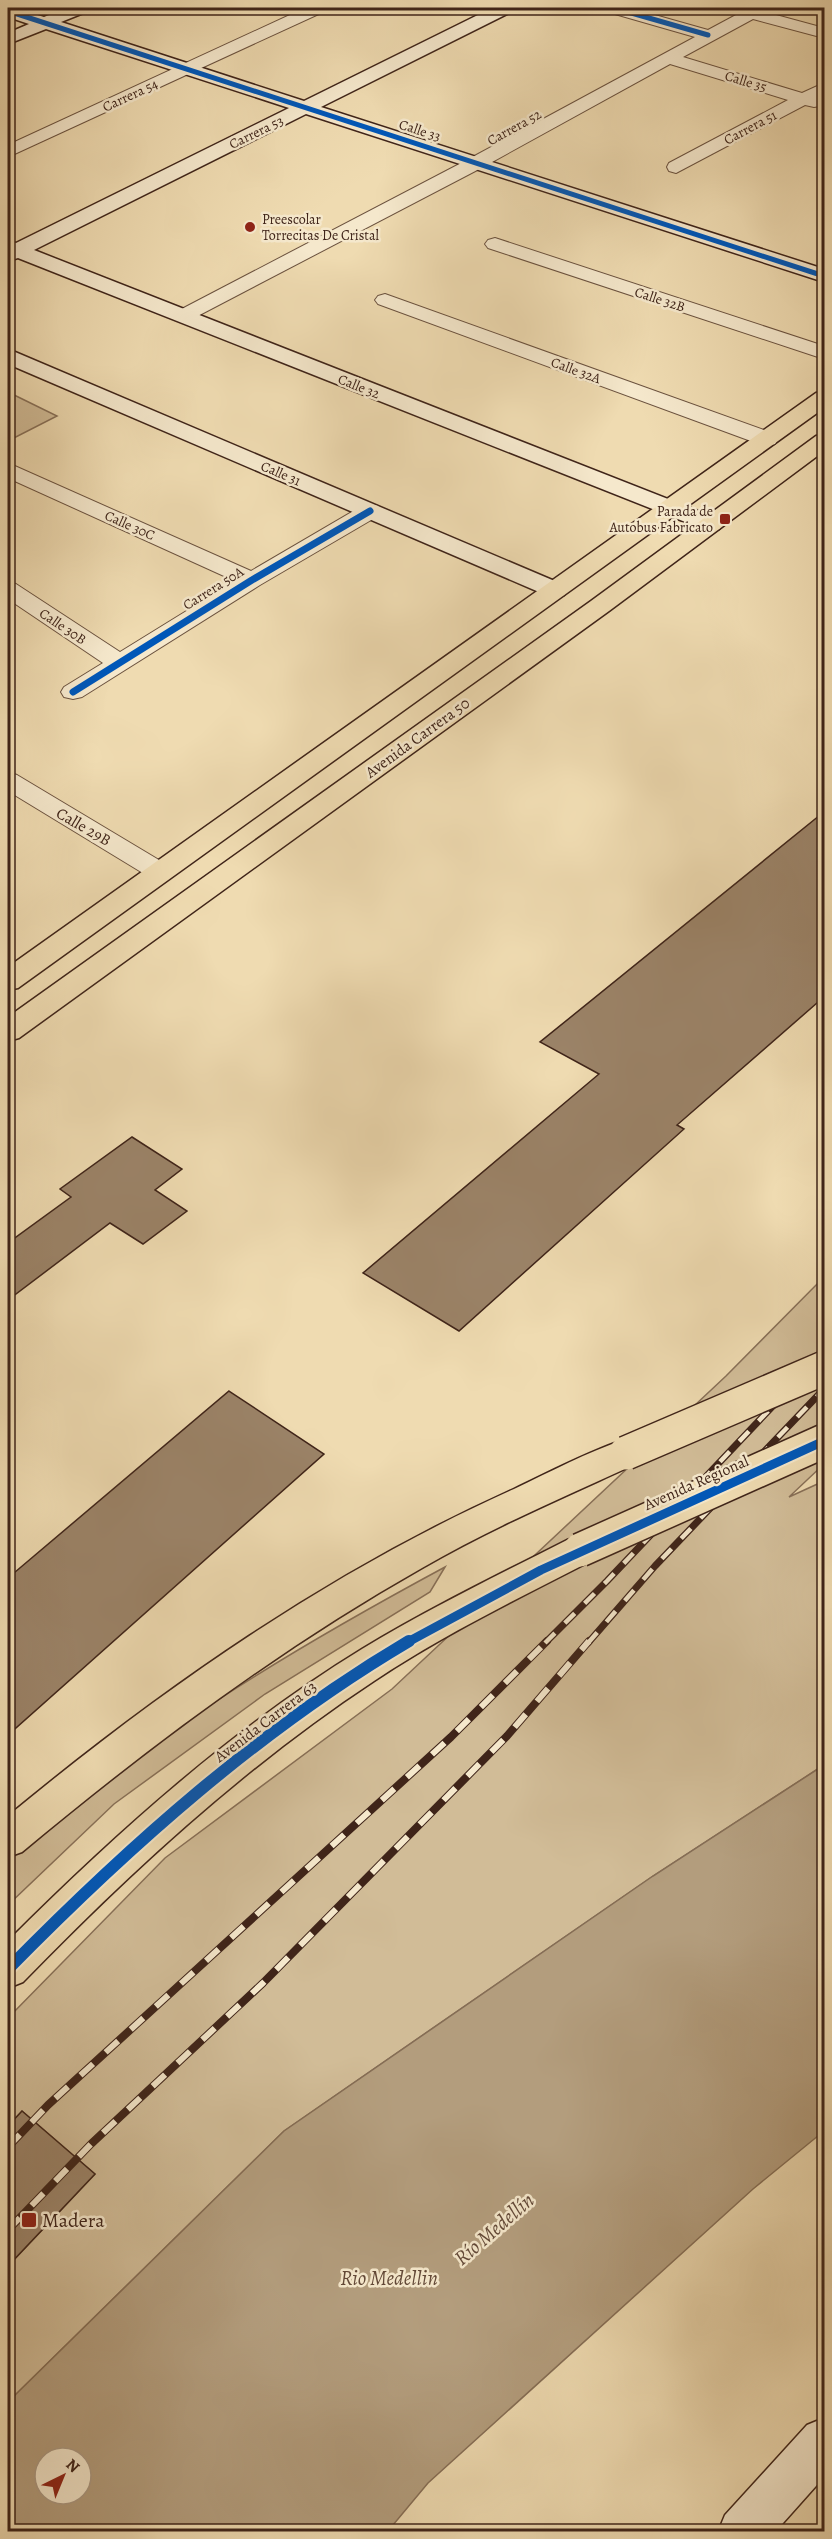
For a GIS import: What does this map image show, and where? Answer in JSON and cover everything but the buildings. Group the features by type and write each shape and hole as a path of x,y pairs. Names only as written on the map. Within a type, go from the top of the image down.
{"main road":[{"path":"8,980 825,398"},
{"name":"Avenida Carrera 50","path":"8,1031 825,441"},
{"path":"8,1840 66,1791 195,1693 314,1615 409,1557 626,1454 825,1368"},
{"name":"Avenida Regional","path":"580,1550 825,1441"},
{"name":"Avenida Carrera 63","path":"8,1969 131,1848 208,1782 315,1701 376,1660 505,1587 580,1550"}],"street":[{"path":"8,39 80,8"},
{"name":"Carrera 54","path":"8,153 317,8"},
{"name":"Carrera 53","path":"10,251 505,8"},
{"path":"614,8 708,35"},
{"path":"756,10 825,33"},
{"name":"Carrera 52","path":"183,316 476,163 756,10"},
{"name":"Calle 33","path":"8,11 825,276"},
{"name":"Calle 35","path":"674,55 819,96"},
{"name":"Carrera 51","path":"676,167 819,96"},
{"name":"Calle 32B","path":"495,244 825,353"},
{"name":"Calle 32","path":"10,251 183,316 711,524"},
{"name":"Calle 32A","path":"386,300 767,439"},
{"name":"Calle 31","path":"8,356 555,590"},
{"name":"Calle 30C","path":"8,470 252,580"},
{"name":"Carrera 50A","path":"73,692 252,580 370,511"},
{"name":"Calle 30B","path":"8,589 118,662"},
{"name":"Calle 29B","path":"8,780 160,872"},
{"path":"742,2532 825,2442"}],"shaded area":[{"path":"8,392 57,416 8,441"},
{"path":"824,1277 824,1464 789,1497 824,1481 824,1765 653,1876 284,2131 8,2402 8,2266 95,2174 22,2111 8,2126 8,2018 165,1858 392,1689 726,1376"},
{"path":"445,1567 430,1592 265,1694 114,1804 8,1905 8,1862 57,1818 109,1777 162,1738 273,1665"}],"water":[{"name":"Rio Medellin","path":"824,1765 824,2131 753,2189 428,2483 388,2531 8,2531 8,2402 284,2131 653,1876"}],"railway":[{"path":"8,2147 48,2105 451,1737 607,1581 824,1352"},
{"path":"588,1643 655,1566 824,1389"},
{"path":"8,2230 91,2144 263,1983 507,1736 589,1641"}],"cycle path":[{"path":"614,8 708,35"},
{"path":"8,11 824,276"},
{"path":"73,692 252,580 370,511"},
{"path":"8,1969 68,1908 162,1823 290,1720 362,1669 431,1628 541,1570 824,1441"}],"place":[{"name":"Preescolar Torrecitas De Cristal","path":"250,227"},
{"name":"Parada de Autobus Fabricato","path":"725,519"},
{"name":"Madera","path":"29,2220"}],"water label":[{"name":"Río Medellín","path":"494,2229"}]}
